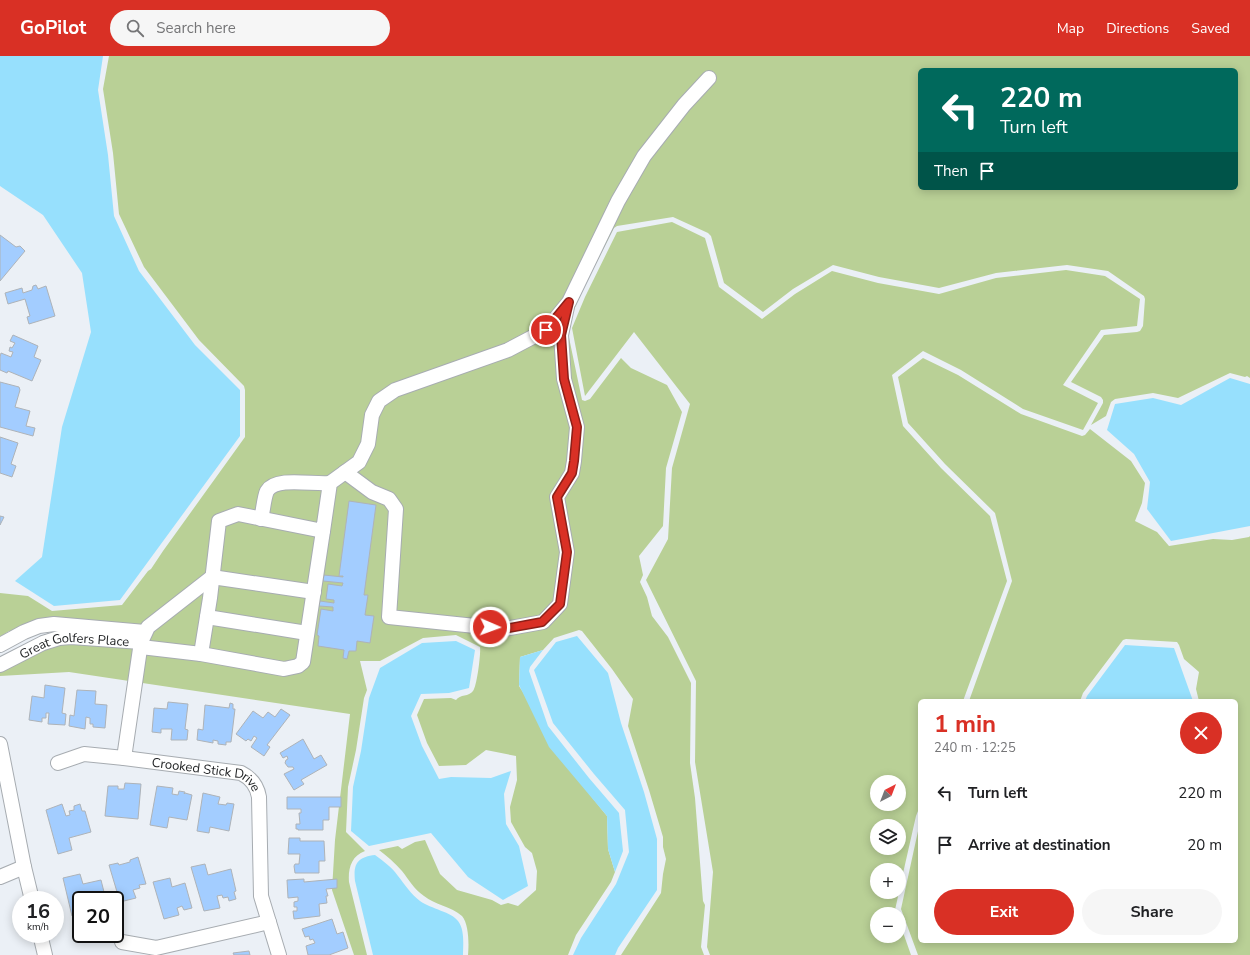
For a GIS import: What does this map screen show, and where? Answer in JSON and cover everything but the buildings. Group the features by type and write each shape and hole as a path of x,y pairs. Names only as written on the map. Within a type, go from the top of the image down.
{"street":[{"path":"345,472 372,492 390,499 396,509 389,617 504,629 542,622 560,604 567,552 557,497 572,473 577,427 564,379 561,335 569,302 618,201 644,156 684,106 710,78"},
{"path":"261,519 267,491 274,486 282,482 320,484 330,483 359,462 368,444 372,415 379,401 395,390 508,350 546,330 569,302"},
{"path":"124,758 142,640 201,654 284,669 298,666 303,662 330,483"},
{"path":"201,654 219,522 238,514 323,531"},
{"path":"212,577 314,592"},
{"name":"Great Golfers Place","path":"142,640 148,627 212,577"},
{"path":"207,617 307,634"},
{"name":"Great Golfers Place","path":"4,643 39,626 54,624 142,640"},
{"name":"Great Golfers Place","path":"0,665 43,643 59,638 71,637 142,640"},
{"path":"4,643 17,656"},
{"path":"0,744 30,891"},
{"name":"Crooked Stick Drive","path":"58,763 84,754 241,773 251,780 258,790 259,797 261,896 280,955"},
{"path":"0,877 24,867"},
{"path":"124,942 156,948 269,922"},
{"path":"43,943 46,955"}],"green space":[{"path":"109,56 1250,56 1250,378 1247,376 1245,377 1230,373 1178,398 1153,393 1115,399 1111,402 1106,416 1091,425 1103,403 1103,400 1101,397 1071,382 1104,335 1137,332 1140,331 1143,326 1144,296 1108,271 1067,265 996,273 939,288 879,277 833,265 793,289 763,312 724,283 711,236 708,233 673,217 617,226 614,228 580,295 567,328 582,400 585,401 590,399 621,358 631,368 667,385 682,412 666,468 663,526 639,556 643,575 640,582 647,597 652,616 668,637 691,683 690,763 695,798 703,901 705,905 701,947 704,955 621,955 661,893 666,859 663,847 663,837 628,726 633,699 612,669 582,631 579,630 554,638 543,650 520,657 519,686 590,795 607,816 608,849 615,872 611,882 576,935 568,955 468,955 467,929 462,916 453,910 433,902 420,893 399,868 379,850 398,846 402,849 415,842 425,840 440,874 457,890 492,900 501,905 508,903 518,906 536,890 537,871 532,853 525,847 511,822 510,807 517,780 516,756 486,750 466,765 439,766 427,743 417,715 424,699 451,698 456,700 473,691 476,683 480,647 456,635 423,638 380,661 360,661 367,690 364,698 356,750 348,787 346,832 365,851 356,856 351,864 349,882 367,955 354,955 332,890 335,840 350,714 69,672 0,676 0,672 45,649 142,625 9,631 0,637 0,593 28,596 52,611 122,605 151,569 245,437 244,386 199,340 144,267 119,214 113,153 103,89"},
{"path":"672,222 705,238 719,287 762,319 795,294 832,271 878,283 939,294 996,278 1066,270 1105,276 1140,299 1137,326 1101,330 1063,385 1098,403 1083,430 1023,409 961,370 923,351 892,375 903,426 941,468 990,516 1007,581 964,699 918,699 918,811 905,863 870,863 870,899 897,899 896,907 870,907 870,943 906,943 906,941 911,955 710,955 707,947 713,872 695,762 696,681 646,580 668,539 672,468 690,404 634,332 585,396 572,328 585,297 617,232"},
{"path":"923,358 958,375 1021,414 1082,436 1085,435 1090,429 1131,461 1145,483 1142,503 1135,521 1157,532 1169,546 1213,539 1232,540 1250,536 1250,955 918,955 906,923 906,907 901,907 903,899 906,899 906,886 918,831 918,943 1238,943 1238,699 1198,699 1196,689 1199,672 1184,659 1177,642 1126,639 1123,640 1083,693 1081,699 970,699 1012,581 995,513 945,464 908,423 898,377"}],"water":[{"path":"0,56 103,56 98,90 108,155 114,216 139,271 195,345 240,390 240,436 120,600 54,606 15,581 42,557 62,427 91,332 82,273 43,215 0,186"},
{"path":"1230,378 1250,384 1250,526 1171,541 1147,509 1150,482 1134,454 1107,430 1115,404 1153,398 1181,405"},
{"path":"577,636 608,673 621,723 644,792 657,839 657,890 618,948 615,955 573,955 581,938 616,884 629,852 625,810 553,723 534,670 556,642"},
{"path":"456,641 475,650 469,688 449,693 421,694 411,716 422,746 439,779 451,777 491,778 511,771 504,794 506,824 519,846 528,886 503,900 468,877 431,833 369,846 351,831 353,787 361,751 369,698 380,668 422,643"},
{"path":"1125,645 1174,648 1192,699 1086,699"},
{"path":"543,650 530,667 529,671 548,726 619,813 623,851 615,872 608,849 607,816 549,747 519,685 520,657"},
{"path":"375,855 393,870 420,901 451,915 458,921 463,933 463,955 373,955 355,881 355,870 356,865 361,859"}],"route":[{"path":"490,627 504,629 542,622 560,604 567,552 557,497 572,473 577,427 564,379 561,335 569,302 546,330"}]}
